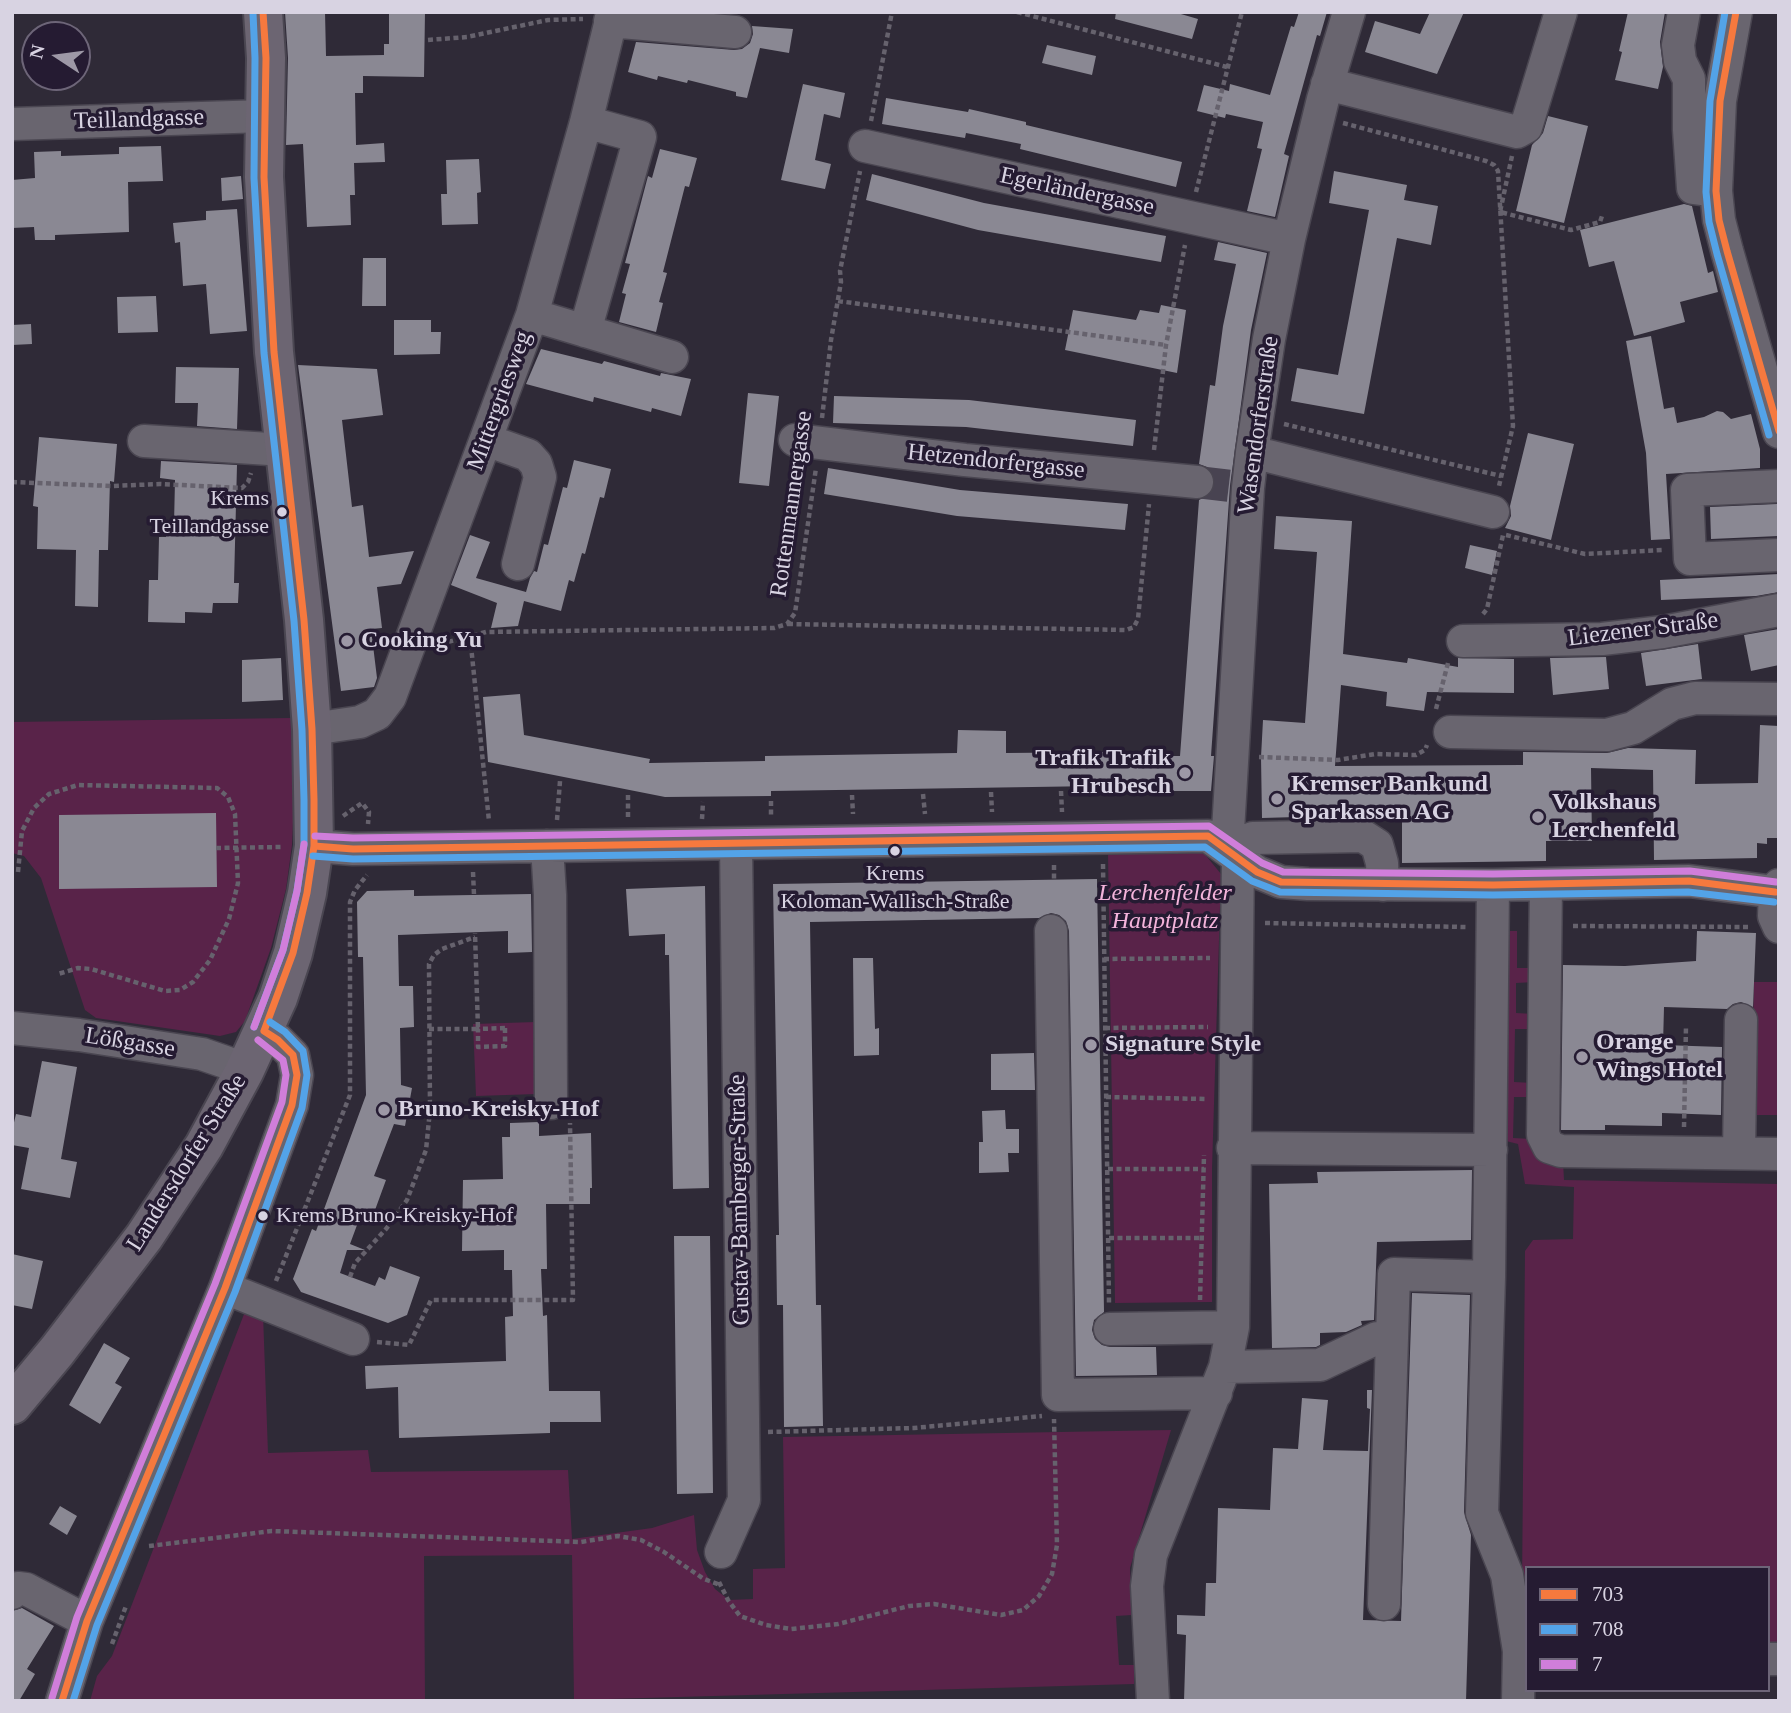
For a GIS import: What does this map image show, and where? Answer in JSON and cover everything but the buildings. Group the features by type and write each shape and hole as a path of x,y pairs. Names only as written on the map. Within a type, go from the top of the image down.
{"main road":[{"name":"Landersdorfer Straße","path":"12,1405 57,1352 144,1237 204,1146 264,1031 293,953 324,835 312,729 304,620 273,459 274,352 264,177 266,58 263,12"}],"street":[{"name":"Wasendorferstraße","path":"1232,853 1239,487 1252,452 1269,338 1289,239 1318,117 1349,12"},
{"path":"1327,84 1517,132 1526,127 1561,12"},
{"path":"1684,12 1678,45 1680,61 1689,79 1693,188 1716,191"},
{"path":"1736,12 1720,101 1716,191 1719,220 1727,251 1779,432"},
{"path":"612,17 735,33"},
{"name":"Mittergriesweg","path":"312,729 360,722 377,714 390,697 532,315 586,122 612,17"},
{"name":"Teillandgasse","path":"12,124 265,116"},
{"path":"585,331 640,137 586,122"},
{"name":"Egerländergasse","path":"865,146 1289,239"},
{"path":"532,315 672,357"},
{"path":"486,440 528,455 536,464 540,477 518,564"},
{"path":"144,441 273,459"},
{"name":"Hetzendorfergasse","path":"807,442 1197,482"},
{"path":"1252,452 1498,523"},
{"path":"1779,486 1687,490 1690,559 1779,555"},
{"name":"Liezener Straße","path":"1464,641 1602,639 1663,632 1779,610"},
{"path":"1438,727 1607,735 1633,728 1672,704 1695,698 1779,699"},
{"path":"324,835 353,849 552,839 736,844 1208,836 1257,872 1281,882 1493,885 1689,881 1777,889 1774,915 1779,927"},
{"path":"1232,853 1252,838 1363,836 1377,845 1382,863 1383,885"},
{"path":"550,1110 544,1063 543,1000 552,839"},
{"name":"Gustav-Bamberger-Straße","path":"721,1552 744,1500 736,844"},
{"path":"1153,1701 1147,1586 1151,1555 1220,1380 1233,1327 1219,1151 1232,853"},
{"path":"1546,884 1543,1135 1549,1147 1561,1151 1779,1154"},
{"path":"1493,885 1489,1277 1482,1513 1507,1575 1523,1651 1518,1701"},
{"path":"1051,931 1056,1403 1320,1365 1377,1338 1392,1338"},
{"path":"1739,1153 1741,1020"},
{"name":"Lößgasse","path":"12,1028 79,1034 202,1054 244,1072"},
{"path":"62,1701 87,1621 225,1288 292,1105 297,1075 293,1055 264,1031"},
{"path":"1219,1151 1491,1150"},
{"path":"1384,1604 1394,1274 1489,1277"},
{"path":"225,1288 353,1339"},
{"path":"1110,1329 1233,1327"},
{"path":"12,1593 18,1588 26,1589 87,1621"}],"path":[{"name":"Rottenmannergasse","path":"409,647 434,646 486,632 774,628 787,624 795,613 807,442 831,340 841,282 840,271 892,12"},
{"path":"1017,12 1227,67"},
{"path":"787,624 1126,630 1134,626 1138,619 1147,544 1150,477 1166,345 1190,217 1242,12"},
{"path":"428,40 467,37 548,20 612,17"},
{"path":"1232,756 1338,760 1375,754 1416,755 1425,750 1438,727 1447,665 1454,649 1464,641 1486,609 1498,523 1501,476 1513,426 1498,171 1494,165 1318,117"},
{"path":"1500,212 1517,132"},
{"path":"1500,212 1571,230 1600,222 1603,213"},
{"path":"838,301 1166,345"},
{"path":"1258,418 1501,476"},
{"path":"12,482 242,488 248,482 252,470 273,459"},
{"path":"1498,523 1585,554 1690,548"},
{"path":"470,636 490,832"},
{"path":"552,839 560,781"},
{"path":"18,872 22,831 34,808 49,794 78,785 217,788 228,797 236,814 238,883 229,919 210,960 193,982 180,990 165,991 91,969 78,968 58,974"},
{"path":"1061,791 1063,823"},
{"path":"991,792 992,812"},
{"path":"923,794 925,814"},
{"path":"628,795 628,831"},
{"path":"324,835 353,807 362,803"},
{"path":"1102,838 1110,1329"},
{"path":"216,848 275,847"},
{"path":"472,861 474,895"},
{"path":"267,1305 350,1095 350,902 355,890 369,872"},
{"path":"1728,926 1730,918"},
{"path":"350,1277 355,1263 386,1229 407,1200 426,1150 430,1110 429,1029 429,964 434,955 442,949 475,935 478,1029 478,1047 505,1046 505,1028 478,1029 429,1029"},
{"path":"1209,972 1210,946"},
{"path":"1104,959 1210,958"},
{"path":"1684,1153 1686,1026"},
{"path":"1105,1028 1208,1027 1208,1039"},
{"path":"1106,1097 1206,1099 1206,1087"},
{"path":"353,1339 410,1345 431,1300 573,1300 550,1110 430,1110"},
{"path":"1200,1327 1204,1168 1219,1151"},
{"path":"1108,1169 1204,1168"},
{"path":"1108,1238 1202,1238"},
{"path":"721,1552 717,1568 720,1585 728,1600 740,1616 766,1625 791,1629 838,1625 909,1606 934,1604 1001,1615 1023,1610 1039,1596 1052,1574 1057,1545 1056,1403"},
{"path":"760,1433 914,1428 1038,1418 1056,1403"},
{"path":"149,1546 272,1531 582,1542 618,1536 641,1540 704,1579 720,1585"}],"green space":[{"path":"291,718 294,800 286,889 271,948 245,1021 236,1032 220,1036 96,1018 85,1010 41,878 24,856 12,853 12,722"},
{"name":"Lerchenfelder Hauptplatz","path":"1203,852 1221,874 1212,1169 1212,1302 1115,1303 1108,853"},
{"path":"1508,931 1517,931 1517,968 1536,968 1535,982 1516,983 1516,1013 1534,1014 1534,1029 1515,1029 1514,1082 1533,1083 1533,1097 1514,1097 1513,1138 1532,1139 1563,1161 1564,1180 1779,1184 1779,1648 1770,1650 1770,1566 1525,1566 1525,1605 1522,1586 1525,1251 1533,1240 1573,1239 1574,1187 1525,1184 1518,1144 1502,1140"},
{"path":"1754,982 1779,982 1779,1115 1751,1115"},
{"path":"536,1022 537,1094 476,1096 473,1024"},
{"path":"246,1309 263,1314 268,1453 368,1450 371,1472 568,1470 572,1539 652,1528 694,1515 697,1550 705,1572 715,1589 729,1600 753,1599 753,1569 785,1568 783,1437 1171,1430 1130,1568 1132,1615 1116,1616 1119,1665 1134,1665 1134,1684 574,1700 572,1555 424,1556 425,1701 90,1701 97,1676 112,1656"}],"tunnel":[{"path":"1197,482 1231,486"}],"transit line":[{"name":"703","path":"263,12 266,58 264,177 274,352 304,620 314,800 314,846 307,893 293,953 264,1031"},
{"name":"708","path":"1725,12 1710,101 1706,192 1709,222 1769,435"},
{"name":"703","path":"1736,12 1720,101 1716,191 1719,220 1727,251 1779,431"},
{"name":"708","path":"253,13 254,178 264,353 294,621 304,800 304,845 297,891 283,950 254,1027"},
{"name":"7","path":"315,836 353,838 1209,826 1262,863 1283,872 1493,874 1690,871 1776,882"},
{"name":"703","path":"314,846 353,849 1208,836 1257,872 1281,882 1493,885 1689,881 1775,892"},
{"name":"7","path":"254,1027 283,950 297,891 304,844"},
{"name":"708","path":"313,856 353,859 1205,847 1252,881 1280,892 1493,895 1688,892 1774,902"},
{"name":"708","path":"73,1701 97,1625 235,1292 302,1108 307,1075 303,1051 285,1032 270,1022"},
{"name":"703","path":"62,1701 87,1621 225,1288 292,1105 297,1075 293,1055 264,1031"},
{"name":"7","path":"52,1698 77,1617 215,1284 282,1102 286,1075 283,1060 258,1040"}],"place":[{"name":"Krems Teillandgasse","path":"282,512"},
{"name":"Cooking Yu","path":"347,641"},
{"name":"Trafik Trafik Hrubesch","path":"1185,773"},
{"name":"Kremser Bank und Sparkassen AG","path":"1277,799"},
{"name":"Volkshaus Lerchenfeld","path":"1538,817"},
{"name":"Krems Koloman-Wallisch-Straße","path":"895,851"},
{"name":"Signature Style","path":"1091,1045"},
{"name":"Orange Wings Hotel","path":"1582,1057"},
{"name":"Bruno-Kreisky-Hof","path":"384,1110"},
{"name":"Krems Bruno-Kreisky-Hof","path":"263,1216"}]}
